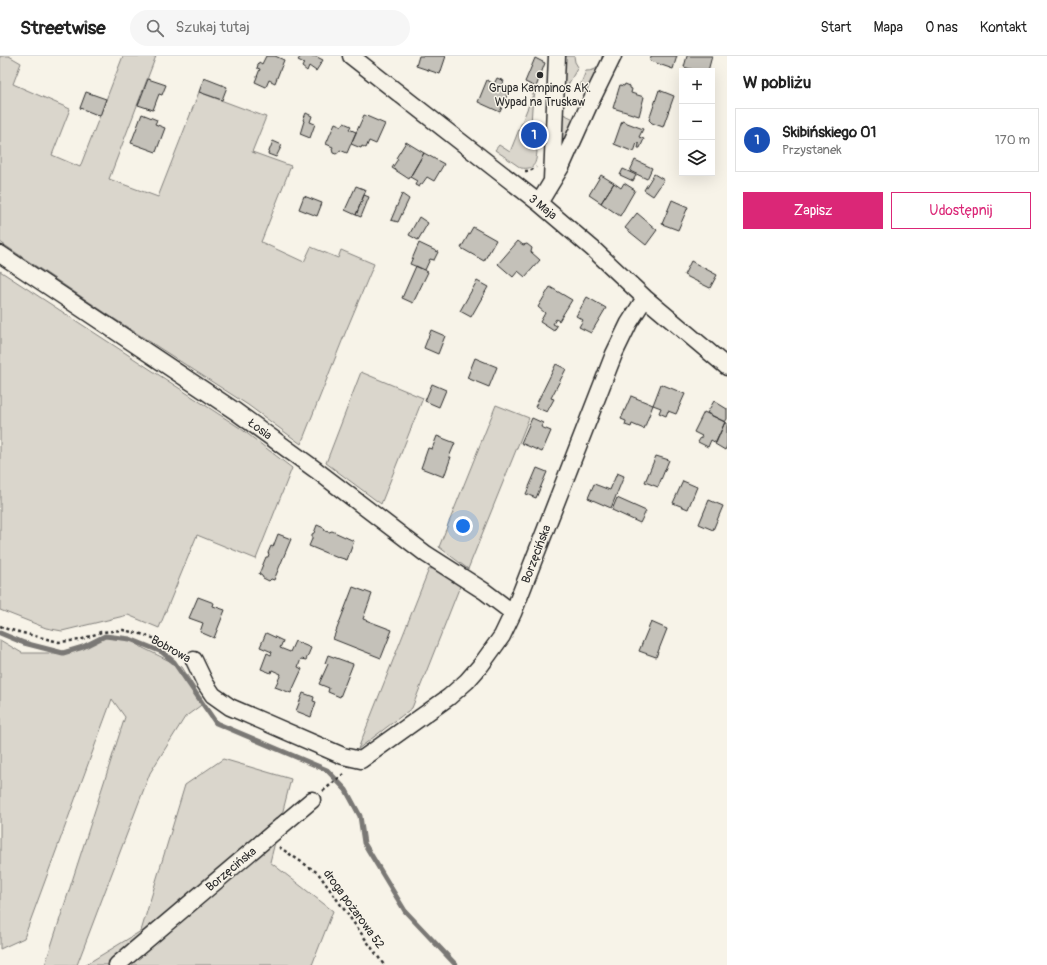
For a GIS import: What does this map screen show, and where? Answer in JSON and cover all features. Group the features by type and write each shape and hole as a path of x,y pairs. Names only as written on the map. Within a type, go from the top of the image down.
{"street":[{"name":"3 Maja","path":"351,56 539,203 593,249 645,298 727,367"},
{"path":"552,181 557,56"},
{"path":"539,203 562,165 613,56"},
{"name":"Łosia","path":"0,254 235,411 316,470 426,554 484,591 513,613"},
{"name":"Borzęcińska","path":"361,760 449,697 467,681 481,665 502,636 513,613 614,354 629,323 645,298"},
{"name":"Bobrowa","path":"194,660 212,695 230,707 337,754 361,760"},
{"name":"Borzęcińska","path":"117,965 312,800"}],"path":[{"path":"510,180 519,169 526,172 535,168 539,157 553,161"},
{"name":"Bobrowa","path":"0,626 59,642 80,640 100,632 123,630 156,639 168,648 194,660"},
{"path":"312,800 345,773"},
{"name":"droga pożarowa 52","path":"267,839 318,873 384,965"}],"shaded area":[{"path":"0,56 9,56 21,63 13,84 70,109 52,155 80,167 123,56 156,56 109,179 158,197 199,92 266,117 252,152 291,166 261,242 304,262 311,247 338,258 341,250 374,264 301,444 248,405 113,318 0,242"},
{"path":"565,56 574,56 578,67 565,90 563,89"},
{"path":"602,56 606,56 591,90 580,86 586,71 593,70 598,67 601,63"},
{"path":"536,87 532,108 530,142 537,151 536,159 532,167 521,168 495,150 499,145 510,152"},
{"path":"561,113 576,120 563,148 560,149"},
{"path":"0,271 240,428 292,468 256,559 197,535 159,628 128,615 62,631 46,628 0,610"},
{"path":"361,372 423,398 381,504 326,463"},
{"path":"496,405 529,418 468,569 439,547"},
{"path":"439,568 462,581 412,708 358,749 429,569"},
{"path":"105,636 130,639 143,648 182,667 204,703 185,717 150,773 77,965 45,965 125,717 112,699 24,938 0,949 0,640 22,653 63,653 83,647"},
{"path":"223,759 291,779 270,862 333,911 312,965 85,965 141,931 185,785"}],"building":[{"path":"266,56 275,56 284,60 275,83 269,80 266,87 255,82 260,69 257,68 259,62 262,64"},
{"path":"301,56 315,56 323,60 316,71 309,66 307,71 302,67 304,63 298,60"},
{"path":"419,56 446,56 440,74 416,66"},
{"path":"651,56 677,56 673,69 650,61"},
{"path":"687,56 712,56 709,68 684,67"},
{"path":"535,58 545,63 536,87 525,82"},
{"path":"204,78 227,87 222,100 199,92"},
{"path":"497,78 504,81 501,87 509,90 500,112 478,102 487,80 494,84"},
{"path":"148,79 166,85 162,95 159,94 153,110 138,105"},
{"path":"625,84 630,86 632,89 631,93 644,97 639,116 613,108 620,85 624,86"},
{"path":"659,90 674,96 663,127 652,123 649,120"},
{"path":"86,92 106,99 100,116 80,108"},
{"path":"306,113 312,116 310,122 315,124 310,138 300,134"},
{"path":"142,114 157,120 155,124 165,128 156,152 131,143"},
{"path":"364,115 385,124 376,144 369,141 366,148 362,146 361,148 351,144"},
{"path":"622,121 643,129 639,137 644,139 640,148 638,148 639,144 637,143 634,152 614,144"},
{"path":"335,123 342,126 344,123 351,126 349,129 356,132 347,153 340,150 336,154 333,153 333,147 326,144"},
{"path":"273,141 282,145 276,157 268,154"},
{"path":"406,142 424,153 409,179 392,168 398,159 396,158"},
{"path":"424,153 444,164 434,181 427,177 419,187 415,185 417,181 410,177"},
{"path":"635,160 652,168 647,179 630,171"},
{"path":"623,169 636,175 633,181 620,175"},
{"path":"654,174 664,180 653,196 644,190"},
{"path":"601,175 614,183 601,203 589,195"},
{"path":"614,183 621,188 624,183 635,190 620,216 601,203"},
{"path":"356,186 366,190 356,215 345,210"},
{"path":"402,194 409,199 398,222 391,220"},
{"path":"364,195 369,197 361,217 356,215"},
{"path":"304,196 322,203 317,216 299,209"},
{"path":"672,200 688,207 678,230 662,224"},
{"path":"637,213 657,230 646,245 625,228"},
{"path":"419,217 428,223 418,240 409,235"},
{"path":"473,227 496,240 484,261 461,248"},
{"path":"518,241 523,245 527,244 532,248 531,252 540,260 525,277 518,271 513,277 498,264"},
{"path":"419,243 438,252 434,260 430,259 425,270 410,264"},
{"path":"691,261 717,275 710,288 684,275"},
{"path":"416,266 428,272 413,303 402,298"},
{"path":"477,281 488,287 471,317 460,311"},
{"path":"550,287 572,300 559,321 556,319 553,324 557,326 554,331 540,322 545,313 538,307"},
{"path":"587,297 606,308 591,333 579,327 583,320 576,316"},
{"path":"431,330 445,336 438,354 424,348"},
{"path":"475,358 497,367 489,387 467,378"},
{"path":"556,364 566,369 551,398 554,399 547,412 535,407"},
{"path":"432,384 446,390 439,407 425,401"},
{"path":"661,384 685,394 676,414 668,411 666,416 659,413 661,408 653,405"},
{"path":"631,396 653,405 644,429 632,424 631,427 625,425 626,421 621,419"},
{"path":"714,401 727,409 727,419 725,422 707,413"},
{"path":"704,412 725,422 716,443 711,440 708,447 698,442 702,436 694,432"},
{"path":"532,418 543,423 541,427 551,431 542,452 521,443"},
{"path":"725,422 727,423 727,446 725,450 715,444"},
{"path":"437,436 455,443 449,457 451,457 444,477 421,468 428,448 432,449"},
{"path":"656,456 669,460 658,487 645,482"},
{"path":"537,468 547,472 536,498 526,494"},
{"path":"617,473 624,476 611,508 588,498 594,484 610,490"},
{"path":"683,481 697,487 688,509 673,503"},
{"path":"617,498 646,511 640,523 612,510"},
{"path":"709,500 723,506 713,530 699,524"},
{"path":"317,525 324,528 325,531 332,531 354,541 347,560 338,558 309,546 312,539 312,534 314,533"},
{"path":"278,534 291,539 274,580 271,579 269,581 259,574"},
{"path":"353,587 372,594 363,619 392,630 381,658 333,639"},
{"path":"198,597 214,603 213,606 225,610 214,638 200,632 203,623 189,618"},
{"path":"651,622 667,629 656,657 639,651"},
{"path":"266,633 283,641 280,648 290,652 295,641 311,648 306,660 301,659 298,667 302,669 291,693 275,687 281,674 272,670 271,673 261,669 267,653 271,655 272,652 260,647"},
{"path":"328,655 353,664 340,697 328,692 329,688 319,684 328,664 325,663"},
{"path":"303,693 314,697 313,701 316,702 311,717 296,711"}],"waterway":[{"path":"0,633 24,643 63,653 83,647 105,636 130,639 162,652 174,662 216,723 327,770 346,790 360,816 364,843 405,911 456,965"}],"place":[{"name":"Grupa Kampinos AK. Wypad na Truskaw","path":"540,75"},
{"name":"Skibińskiego 01","path":"534,135"}]}
